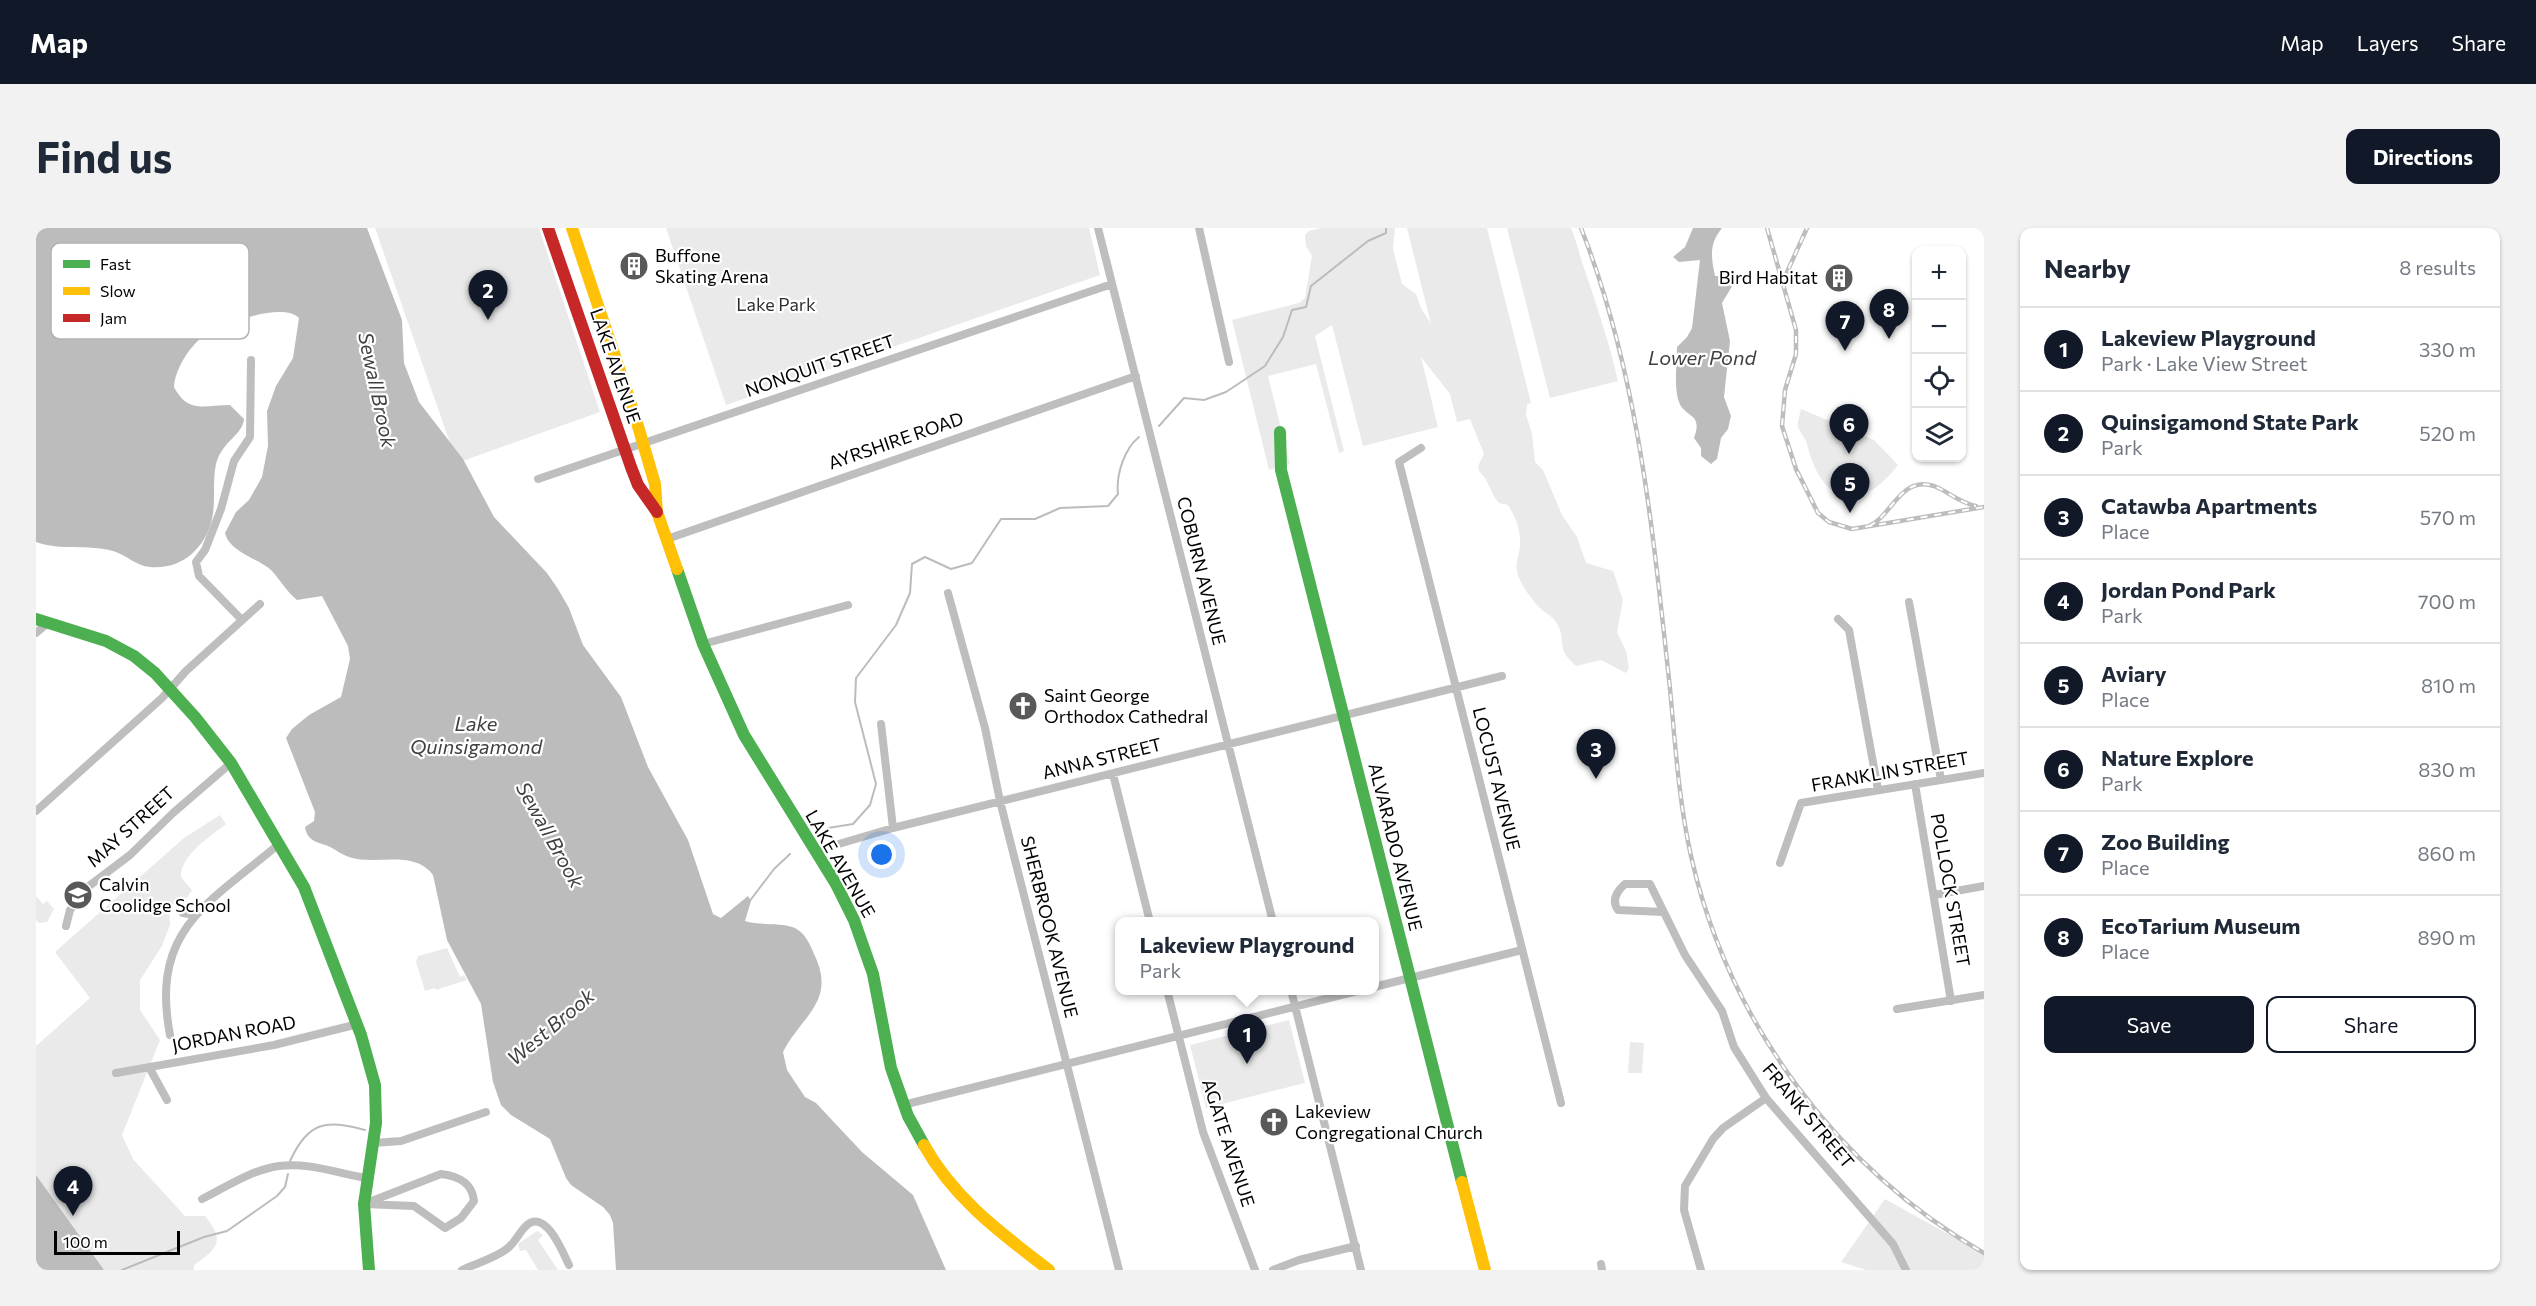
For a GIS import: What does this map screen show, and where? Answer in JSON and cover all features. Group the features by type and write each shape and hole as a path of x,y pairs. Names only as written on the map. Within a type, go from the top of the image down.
{"main road":[{"name":"LAKE AVENUE","path":"548,228 638,485 657,512 703,644 744,735 841,894 864,947 882,1011 891,1068 903,1105 934,1165 961,1198 982,1219 1049,1270"},
{"name":"LAKE AVENUE","path":"572,228 621,372 655,484 657,512"},
{"name":"ALVARADO AVENUE","path":"1280,432 1281,470 1485,1270"},
{"path":"42,621 96,637 125,651 148,667 195,717 231,763 310,900 358,1024 375,1085 377,1113 364,1204 369,1270"}],"street":[{"name":"COBURN AVENUE","path":"1098,228 1272,917"},
{"path":"1199,228 1229,362"},
{"name":"NONQUIT STREET","path":"538,479 1113,284"},
{"path":"242,620 198,576 196,562 205,550 221,509 234,461 250,437 251,360"},
{"name":"AYRSHIRE ROAD","path":"667,539 1136,376"},
{"name":"LOCUST AVENUE","path":"1421,448 1399,462 1561,1103"},
{"name":"SHERBROOK AVENUE","path":"948,593 985,728 1000,801 1119,1270"},
{"path":"1910,602 1941,780"},
{"path":"36,811 170,690 186,671 260,604"},
{"path":"703,644 848,605"},
{"path":"1838,619 1849,630 1878,790"},
{"path":"36,633 42,621"},
{"name":"ANNA STREET","path":"815,851 893,828 1502,676"},
{"path":"881,724 893,828"},
{"name":"MAY STREET","path":"66,926 71,908 89,886 130,855 173,813 231,763"},
{"name":"FRANKLIN STREET","path":"1780,863 1802,803 1984,772"},
{"path":"1113,774 1149,917"},
{"name":"POLLOCK STREET","path":"1915,784 1952,1000"},
{"path":"170,1035 164,1000 165,981 180,935 196,915 279,844"},
{"name":"FRANK STREET","path":"1663,912 1618,910 1615,899 1617,891 1625,884 1650,884 1685,955 1722,1011 1734,1047 1766,1098 1893,1244 1906,1270"},
{"path":"1934,895 1984,886"},
{"path":"183,913 196,915"},
{"path":"1379,986 1522,950"},
{"name":"AGATE AVENUE","path":"1168,995 1203,1132 1255,1270"},
{"path":"1292,995 1361,1270"},
{"path":"903,1105 1340,995"},
{"path":"1897,1009 1984,995"},
{"name":"JORDAN ROAD","path":"116,1073 274,1045 358,1024"},
{"path":"149,1067 167,1100"},
{"path":"1701,1270 1684,1210 1685,1185 1713,1139 1723,1128 1766,1098"},
{"path":"373,1143 401,1141 486,1112"},
{"path":"202,1199 254,1173 280,1166 306,1167 366,1178"},
{"path":"438,1174 459,1178 473,1190 474,1201 460,1218 446,1228 414,1206 364,1204 438,1174"},
{"path":"462,1270 508,1248 526,1226 537,1222 551,1230 569,1265"},
{"path":"1273,1270 1299,1260 1356,1246"}],"green space":[{"path":"375,228 539,228 600,412 457,463"},
{"name":"Lake Park","path":"666,228 1089,228 1100,275 726,405"},
{"path":"1321,228 1395,228 1393,249 1402,284 1416,294 1431,324 1407,228 1487,228 1531,403 1527,404 1526,415 1532,433 1535,462 1543,470 1562,515 1577,537 1586,563 1613,571 1623,600 1617,632 1626,651 1629,668 1626,673 1601,660 1576,666 1565,654 1556,622 1534,602 1519,577 1517,564 1520,534 1517,523 1508,505 1499,503 1479,471 1478,466 1484,454 1470,419 1457,422 1450,394 1421,357 1438,427 1363,446 1332,325 1315,336 1344,451 1339,453 1316,364 1268,376 1290,464 1269,470 1232,320 1299,303 1305,298 1312,256 1306,246 1305,235 1309,231"},
{"path":"1507,228 1571,228 1611,352 1618,381 1550,398"},
{"path":"1801,409 1874,440 1898,465 1869,492 1856,496 1843,496 1832,490 1813,464 1798,427"},
{"path":"220,815 226,824 191,854 182,869 181,877 192,890 187,898 169,906 170,925 162,946 140,980 140,1010 160,1040 122,1135 133,1159 185,1216 205,1216 215,1232 216,1244 194,1265 194,1270 36,1270 36,1046 90,998 55,952 184,838"},
{"path":"36,896 43,904 47,901 54,909 47,922 39,923 36,920"},
{"path":"447,948 460,977 464,975 467,980 436,990 435,988 425,991 416,962 418,956"},
{"path":"1289,1020 1305,1083 1206,1108 1190,1045"},
{"path":"1630,1042 1644,1043 1642,1073 1628,1073"},
{"path":"1885,1199 1984,1254 1984,1270 1866,1270 1841,1262"},
{"path":"537,1231 543,1235 538,1240 558,1270 538,1270 526,1250 520,1251 518,1244"}],"water":[{"name":"Lake Quinsigamond","path":"36,228 367,228 402,320 404,363 419,402 463,459 494,517 547,573 558,589 569,608 583,645 621,697 648,767 688,840 713,914 721,918 748,896 751,901 745,921 795,928 811,946 820,970 822,984 814,1007 783,1052 787,1070 805,1097 816,1103 862,1152 913,1195 946,1270 616,1270 613,1223 610,1215 603,1207 571,1185 550,1139 511,1115 501,1105 493,1082 481,1004 447,940 433,875 425,867 415,862 349,857 313,840 308,835 305,827 314,821 315,812 286,738 292,729 309,715 341,697 350,659 348,646 322,596 297,600 272,571 238,550 228,540 225,533 236,512 249,500 262,477 268,446 267,411 276,386 293,358 299,318 291,313 279,312 249,317 249,243 51,243 51,339 200,339 187,354 174,387 179,396 191,405 230,405 244,419 240,430 227,444 216,464 214,505 209,530 197,548 181,561 172,565 150,567 113,551 45,545 36,542"},
{"name":"Lower Pond","path":"1693,228 1722,228 1712,251 1715,276 1728,276 1734,283 1722,303 1730,341 1724,397 1731,416 1728,429 1721,438 1717,459 1711,464 1701,456 1701,448 1694,438 1695,419 1681,405 1676,387 1677,347 1692,328 1700,260 1679,262 1673,257 1685,247"},
{"path":"36,1175 104,1270 36,1270"}],"waterway":[{"path":"1159,426 1184,398 1204,400 1226,392 1265,366 1283,337 1292,310 1306,307 1311,286 1368,241 1386,233 1386,228"},
{"path":"828,828 853,824 870,805 876,784 855,702 856,678 896,625 910,593 912,564 925,557 951,569 972,563 1001,519 1035,519 1060,508 1108,506 1118,494 1120,471 1125,455 1139,437"},
{"path":"749,902 774,869 790,854"},
{"name":"West Brook","path":"290,1161 304,1138 319,1127 339,1125 365,1130"},
{"name":"West Brook","path":"122,1270 204,1237 227,1231 277,1196 285,1187 288,1174"}],"railway":[{"path":"1581,228 1616,338 1640,450 1656,564 1683,812 1691,856 1708,917 1732,976 1761,1032 1796,1085 1836,1134 1881,1179 1931,1219 1984,1253"},
{"path":"1767,228 1796,330 1796,354 1785,390 1782,426 1796,469 1818,513 1829,522 1852,529 1984,507"},
{"path":"1783,281 1807,228"},
{"path":"1869,526 1877,521 1905,491 1923,484 1934,486 1976,506"}],"traffic: fast":[{"path":"1280,432 1281,470 1462,1182"},
{"path":"677,569 703,644 744,735 836,884 854,920 873,974 891,1068 908,1116 924,1145"},
{"path":"36,619 106,641 134,656 155,673 195,717 231,763 304,887 361,1035 375,1085 376,1123 364,1204 369,1270"}],"traffic: slow":[{"path":"572,228 635,416 655,484 657,512 677,569"},
{"path":"924,1145 949,1182 964,1199 1049,1270"},
{"path":"1462,1182 1485,1270"}],"traffic: jam":[{"path":"548,228 631,467 638,485 657,512"}],"place":[{"name":"Buffone Skating Arena","path":"634,266"},
{"name":"Bird Habitat","path":"1839,278"},
{"name":"Quinsigamond State Park","path":"488,320"},
{"name":"EcoTarium Museum","path":"1889,339"},
{"name":"Zoo Building","path":"1845,351"},
{"name":"Nature Explore","path":"1849,454"},
{"name":"Aviary","path":"1850,513"},
{"name":"Saint George Orthodox Cathedral","path":"1023,706"},
{"name":"Catawba Apartments","path":"1596,779"},
{"name":"Calvin Coolidge School","path":"78,895"},
{"name":"Lakeview Playground","path":"1247,1064"},
{"name":"Lakeview Congregational Church","path":"1274,1122"},
{"name":"Jordan Pond Park","path":"73,1216"}],"water label":[{"name":"Sewall Brook","path":"377,390"},
{"name":"Sewall Brook","path":"550,835"}]}
